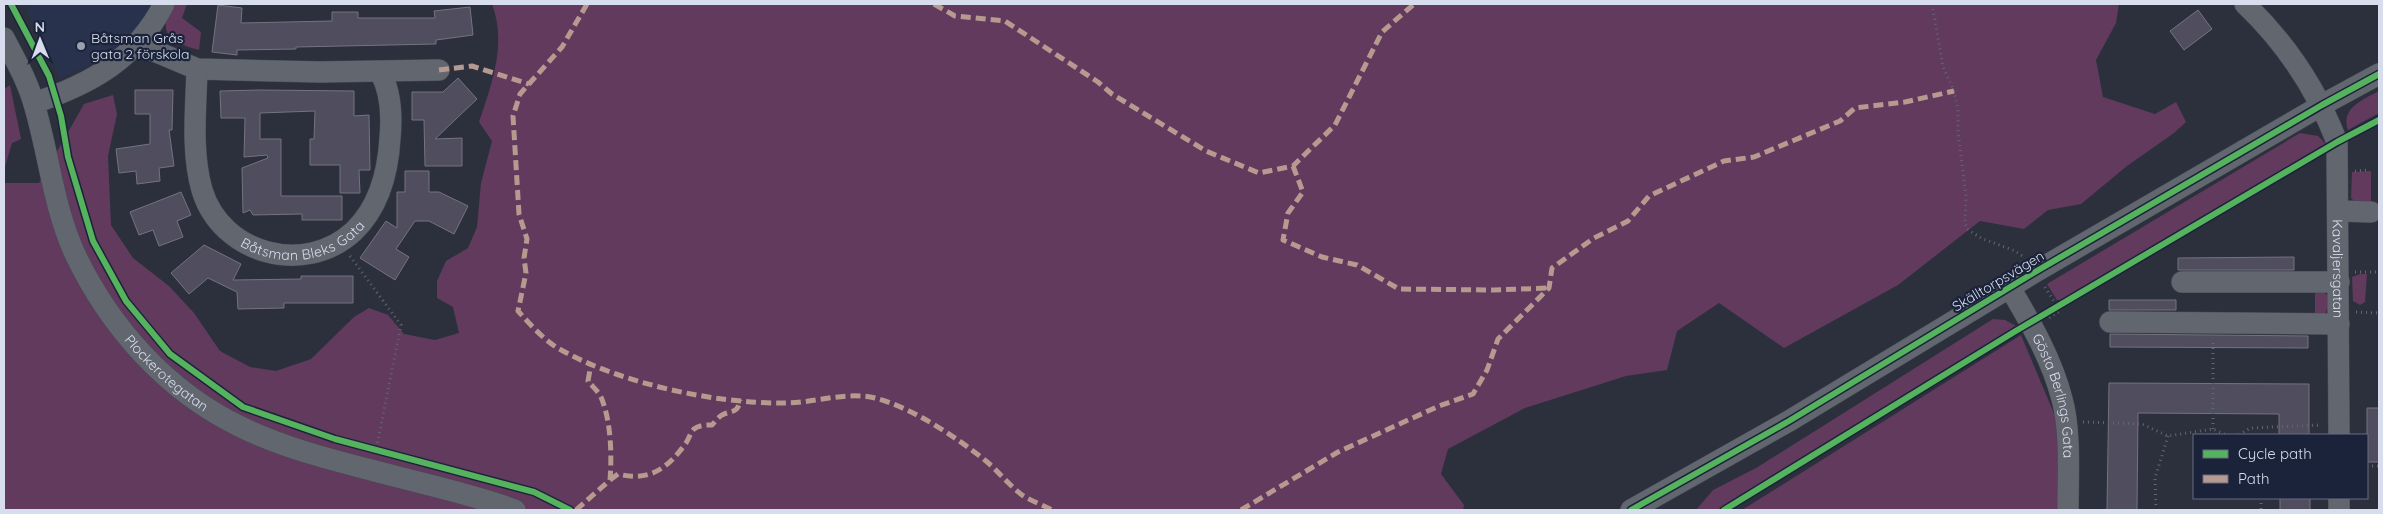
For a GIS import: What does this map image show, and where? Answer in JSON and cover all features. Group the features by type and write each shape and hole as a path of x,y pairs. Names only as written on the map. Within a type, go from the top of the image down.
{"street":[{"path":"34,103 62,93 105,71 124,57 153,25 164,4"},
{"name":"Kavaljersgatan","path":"2245,4 2268,26 2296,62 2322,104 2338,142 2339,211 2344,277 2338,318 2339,430"},
{"name":"Plockerotegatan","path":"4,38 34,103 59,209 78,260 101,300 123,331 171,382 208,409 263,437 306,452 515,510"},
{"path":"142,39 152,50 196,69 380,72 439,70"},
{"name":"Båtsman Bleks Gata","path":"196,69 196,145 198,172 203,193 214,214 230,234 249,246 269,254 290,256 316,252 339,242 353,232 368,215 378,196 386,174 392,121 386,81 380,72"},
{"name":"Skälltorpsvägen","path":"1632,510 1789,421 2035,272 2322,104 2379,74"},
{"path":"2339,211 2371,212"},
{"path":"2182,282 2344,277"},
{"name":"Gösta Berlings Gata","path":"2010,288 2031,322 2060,391 2068,439 2068,510"},
{"path":"2110,322 2213,323 2338,318"}],"path":[{"path":"1932,4 1943,66 1954,91 1958,110 1958,132 1966,196 1965,223 1967,229 1981,238 2022,254 2058,308"},
{"path":"2349,171 2369,170"},
{"path":"339,242 400,324 376,450"},
{"path":"2344,277 2379,272"},
{"path":"2338,318 2379,312"},
{"path":"2213,323 2213,429"},
{"path":"2065,421 2142,424 2168,436 2213,429 2224,434"},
{"path":"2241,434 2250,428 2339,430"},
{"path":"2156,510 2155,478 2168,436"}],"shaded area":[{"name":"Båtsman Grås gata 2 förskola","path":"24,4 152,4 136,32 102,59 60,79"},
{"path":"173,4 187,4 182,18 201,32 199,50 174,40 166,30 168,14"},
{"path":"492,4 2119,4 2116,23 2096,60 2103,97 2155,114 2176,102 2186,122 2174,133 2127,166 2081,204 2048,210 2024,229 1980,221 1898,285 1784,348 1719,303 1677,331 1667,370 1626,376 1525,408 1448,449 1441,474 1464,505 1463,510 4,510 4,183 39,183 84,104 113,95 117,114 108,156 111,225 133,258 169,286 194,313 220,351 250,367 276,371 311,359 354,317 369,308 388,315 404,334 435,340 459,333 453,307 437,298 437,281 446,261 468,248 477,227 481,183 492,141 479,122 493,78 498,49 496,19"},
{"path":"10,85 21,139 12,143 4,170 4,89"},
{"path":"2379,91 2379,113 2348,130 2346,122 2350,110 2360,101"},
{"path":"2300,133 2318,136 2326,144 2062,300 2057,300 2047,284"},
{"path":"2371,171 2371,204 2354,201 2351,198 2352,172"},
{"path":"2367,274 2365,302 2360,305 2353,301 2352,277"},
{"path":"2315,290 2324,292 2328,296 2328,307 2325,314 2315,316"},
{"path":"1993,319 2005,320 2016,326 1717,510 1696,510 1713,490 1756,468"},
{"path":"2021,335 2058,423 2058,510 1742,510"}],"building":[{"path":"218,5 242,8 241,23 332,21 332,12 358,12 358,18 435,18 434,11 470,7 473,35 436,40 436,44 237,50 237,55 212,52"},
{"path":"2198,10 2212,29 2184,50 2170,31"},
{"path":"458,78 477,99 435,139 462,138 462,166 425,166 424,120 412,120 412,92 443,92"},
{"path":"135,90 173,90 172,130 169,130 174,166 159,168 160,181 137,184 136,171 119,173 116,149 150,144 150,114 135,114"},
{"path":"220,91 354,91 354,116 369,115 370,170 359,170 360,193 340,193 340,165 310,165 310,139 314,139 315,111 260,113 260,139 281,139 281,196 342,196 342,220 302,220 302,214 253,215 250,210 243,213 242,168 268,158 267,155 244,157 245,118 221,118"},
{"path":"405,171 429,171 429,192 439,192 468,206 454,234 429,221 415,221 396,249 409,257 395,280 360,258 386,221 397,228 397,192 405,192"},
{"path":"181,192 191,215 177,221 183,237 159,246 153,230 139,235 130,212"},
{"path":"204,245 241,264 233,280 301,279 301,276 353,276 353,303 284,303 284,308 238,309 237,292 208,278 189,294 171,273"},
{"path":"2294,257 2294,270 2178,270 2178,258"},
{"path":"2109,300 2176,300 2176,310 2109,310"},
{"path":"2110,334 2308,336 2308,348 2110,347"},
{"path":"2109,383 2309,384 2309,434 2279,434 2279,414 2138,413 2137,510 2107,510"},
{"path":"2367,408 2379,408 2379,462 2368,462"},
{"path":"2280,499 2310,499 2310,510 2280,510"}],"marked path":[{"path":"587,4 562,47 520,94 513,116 519,214 527,239 524,258 526,273 518,311 541,335 556,347 580,360 637,381 667,389 728,400 758,402 785,403 864,396 889,403 919,416 948,433 986,461 1022,495 1052,510"},
{"path":"934,4 955,16 1005,21 1098,82 1112,94 1206,151 1259,173 1293,166 1335,125 1382,32 1414,4"},
{"path":"439,70 472,66 529,84"},
{"path":"1241,510 1338,452 1439,406 1473,394 1487,370 1498,339 1549,288 1552,268 1594,238 1628,221 1649,196 1724,161 1754,157 1840,121 1855,108 1905,102 1954,91"},
{"path":"1293,166 1303,192 1288,213 1283,240 1322,257 1357,265 1399,289 1494,290 1549,288"},
{"path":"576,510 610,480 611,449 609,427 601,397 588,381 591,364"},
{"path":"610,480 618,474 640,476 657,471 672,460 694,429 700,426 712,425 721,416 736,410 740,400"}],"cycle path":[{"path":"11,4 49,76 61,116 68,157 93,241 126,301 170,354 243,407 335,439 534,492 570,510"},
{"path":"1631,510 1789,421 2035,272 2322,105 2379,74"},
{"path":"1724,510 2014,332 2337,142 2379,120"}],"place":[{"name":"Båtsman Grås gata 2 förskola","path":"81,46"}]}
